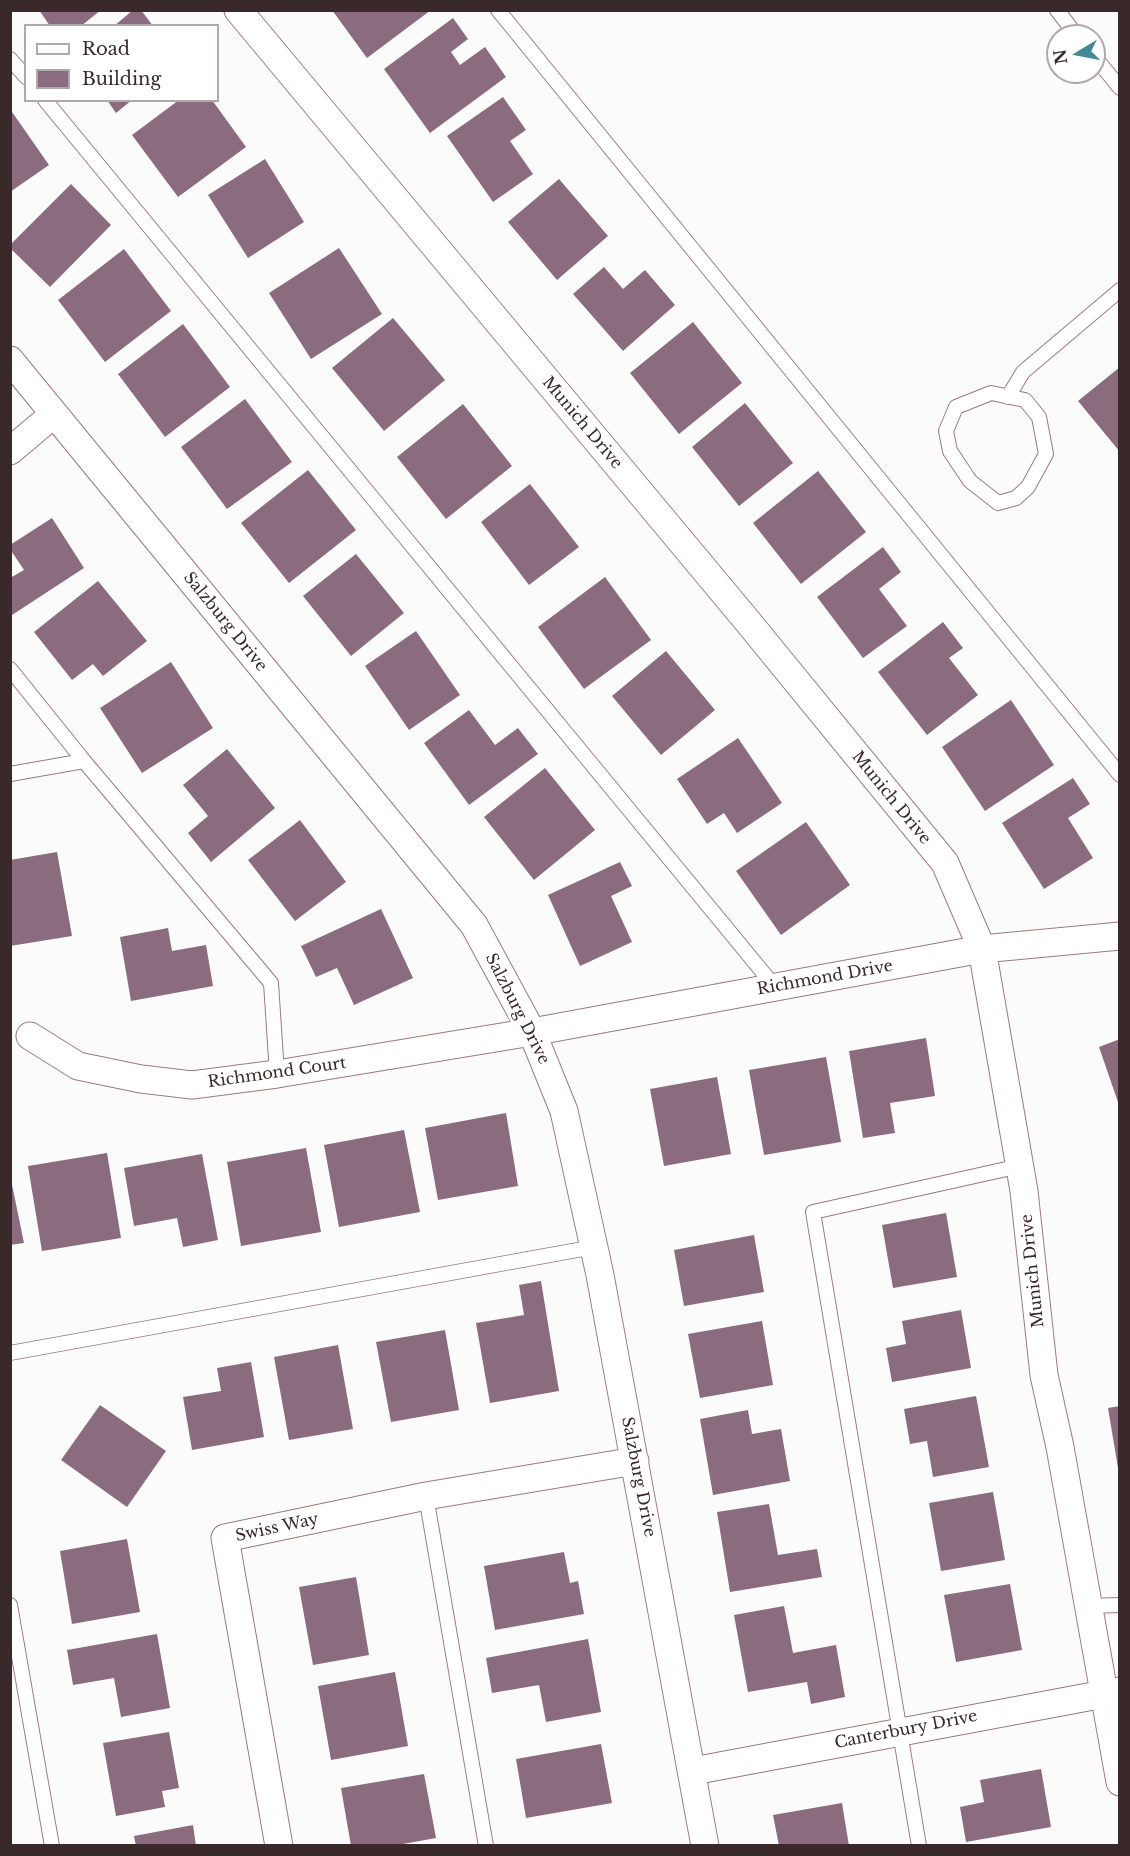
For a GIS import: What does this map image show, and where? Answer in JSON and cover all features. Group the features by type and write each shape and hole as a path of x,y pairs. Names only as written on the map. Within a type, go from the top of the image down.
{"street":[{"name":"Munich Drive","path":"238,10 749,623 945,863 982,949 1024,1191 1044,1375 1062,1459 1087,1606 1112,1692 1119,1782"},
{"name":"Salzburg Drive","path":"10,360 474,925 532,1032 564,1111 594,1247 705,1845"},
{"path":"10,451 54,414"},
{"name":"Richmond Drive","path":"532,1032 982,949 1119,936"},
{"name":"Richmond Court","path":"30,1036 78,1066 141,1079 192,1085 277,1074 532,1032"},
{"name":"Swiss Way","path":"279,1845 225,1538 426,1496 635,1461"},
{"name":"Canterbury Drive","path":"693,1771 1112,1692"}],"lane":[{"path":"498,10 1119,775"},
{"path":"1057,10 1068,24"},
{"path":"10,59 24,75"},
{"path":"1106,71 1119,88"},
{"path":"47,102 775,987"},
{"path":"1008,397 1023,372 1119,290"},
{"path":"991,393 1008,397 1025,400 1038,417 1046,454 1028,487 1016,498 998,503 970,481 950,451 946,430 956,407 991,393"},
{"path":"10,669 84,761 271,983 277,1074"},
{"path":"10,774 84,761"},
{"path":"919,1845 813,1212 1020,1166"},
{"path":"10,1353 594,1247"},
{"path":"426,1496 486,1845"},
{"path":"10,1605 52,1845"},
{"path":"1087,1606 1119,1605"}],"building":[{"path":"39,10 101,10 84,24 49,24"},
{"path":"133,10 141,10 152,24 116,24"},
{"path":"332,10 431,10 367,58"},
{"path":"453,18 468,39 451,52 460,65 485,47 506,77 430,133 384,69"},
{"path":"503,97 526,130 510,141 533,174 493,202 447,136"},
{"path":"108,102 130,102 116,113"},
{"path":"176,102 213,102 246,147 178,197 132,135"},
{"path":"10,109 49,165 10,192"},
{"path":"265,159 304,222 248,258 208,195"},
{"path":"559,179 608,236 557,280 508,222"},
{"path":"71,184 111,225 50,287 10,248 10,245"},
{"path":"339,248 382,314 311,359 269,293"},
{"path":"124,249 171,311 105,362 58,300"},
{"path":"604,267 623,289 645,270 675,305 623,351 573,294"},
{"path":"393,318 445,380 384,431 332,368"},
{"path":"693,322 742,383 679,434 630,373"},
{"path":"183,324 230,387 165,437 118,374"},
{"path":"1120,367 1120,452 1078,401"},
{"path":"245,399 292,462 227,509 181,447"},
{"path":"745,403 793,463 739,506 692,447"},
{"path":"463,404 512,466 446,519 397,457"},
{"path":"308,470 356,530 289,583 241,523"},
{"path":"818,471 866,532 801,584 753,523"},
{"path":"530,484 579,547 529,585 481,522"},
{"path":"52,518 84,568 12,615 10,578 24,570 10,549 10,545"},
{"path":"883,547 901,572 879,589 907,626 863,658 817,597"},
{"path":"356,554 404,613 351,656 303,596"},
{"path":"605,577 651,640 584,689 538,627"},
{"path":"98,581 147,641 103,676 93,664 72,680 34,632"},
{"path":"943,622 963,648 949,658 978,695 927,735 878,672"},
{"path":"416,631 460,695 409,730 365,666"},
{"path":"666,651 715,710 661,755 612,696"},
{"path":"171,662 213,728 142,773 100,708"},
{"path":"1011,700 1054,765 985,811 942,747"},
{"path":"469,710 495,745 518,728 538,754 469,805 424,743"},
{"path":"738,738 782,803 737,833 724,813 707,824 677,779"},
{"path":"227,749 275,808 211,862 188,833 208,816 183,785"},
{"path":"545,768 595,830 534,880 484,817"},
{"path":"1073,778 1090,804 1068,818 1093,858 1044,889 1002,823"},
{"path":"300,820 346,882 295,921 248,860"},
{"path":"806,822 850,885 781,935 736,871"},
{"path":"57,852 72,936 10,946 10,860"},
{"path":"620,862 632,886 611,896 632,942 580,966 548,895"},
{"path":"381,909 413,978 354,1005 337,968 316,977 301,946"},
{"path":"168,928 172,951 206,945 213,986 131,1001 120,937"},
{"path":"926,1038 935,1096 890,1103 895,1133 863,1138 849,1051"},
{"path":"1120,1039 1120,1105 1119,1105 1099,1047"},
{"path":"826,1057 841,1142 764,1155 749,1070"},
{"path":"717,1077 731,1154 664,1166 650,1089"},
{"path":"506,1113 518,1186 438,1200 425,1128"},
{"path":"404,1130 420,1212 339,1227 324,1145"},
{"path":"306,1148 321,1232 241,1246 227,1162"},
{"path":"107,1153 121,1238 42,1251 28,1166"},
{"path":"202,1154 218,1240 183,1247 177,1218 134,1226 124,1168"},
{"path":"10,1175 24,1243 10,1245"},
{"path":"946,1213 957,1277 893,1288 882,1225"},
{"path":"754,1235 764,1292 684,1306 674,1250"},
{"path":"541,1281 559,1391 490,1403 476,1323 524,1315 519,1285"},
{"path":"961,1310 971,1368 892,1382 886,1348 906,1344 902,1321"},
{"path":"762,1321 773,1385 700,1398 688,1334"},
{"path":"445,1330 459,1410 391,1422 376,1342"},
{"path":"338,1345 353,1429 289,1440 274,1357"},
{"path":"251,1362 264,1437 192,1450 183,1397 221,1391 217,1368"},
{"path":"976,1396 989,1467 933,1477 927,1441 910,1444 904,1409"},
{"path":"100,1405 166,1451 127,1507 61,1460"},
{"path":"1120,1406 1120,1468 1118,1468 1108,1408"},
{"path":"748,1410 752,1434 781,1429 790,1481 713,1495 700,1419"},
{"path":"993,1492 1005,1560 941,1571 929,1503"},
{"path":"769,1504 778,1555 817,1549 822,1577 730,1592 717,1512"},
{"path":"127,1539 140,1612 72,1624 60,1551"},
{"path":"564,1552 570,1583 578,1581 584,1614 495,1630 484,1566"},
{"path":"356,1577 369,1655 313,1665 299,1587"},
{"path":"1010,1584 1022,1650 956,1662 944,1595"},
{"path":"784,1606 793,1653 836,1645 845,1697 811,1704 807,1682 748,1692 734,1615"},
{"path":"157,1634 170,1708 121,1717 114,1678 73,1685 67,1650"},
{"path":"588,1639 601,1712 546,1722 539,1685 492,1693 486,1658"},
{"path":"395,1672 408,1746 331,1760 318,1686"},
{"path":"169,1732 179,1788 162,1791 165,1807 116,1816 103,1743"},
{"path":"601,1744 612,1803 526,1818 516,1759"},
{"path":"1041,1769 1051,1827 966,1842 960,1807 984,1802 980,1780"},
{"path":"424,1774 436,1838 392,1846 351,1846 341,1788"},
{"path":"842,1803 849,1846 779,1846 773,1815"},
{"path":"193,1825 196,1846 136,1846 134,1836"}]}
